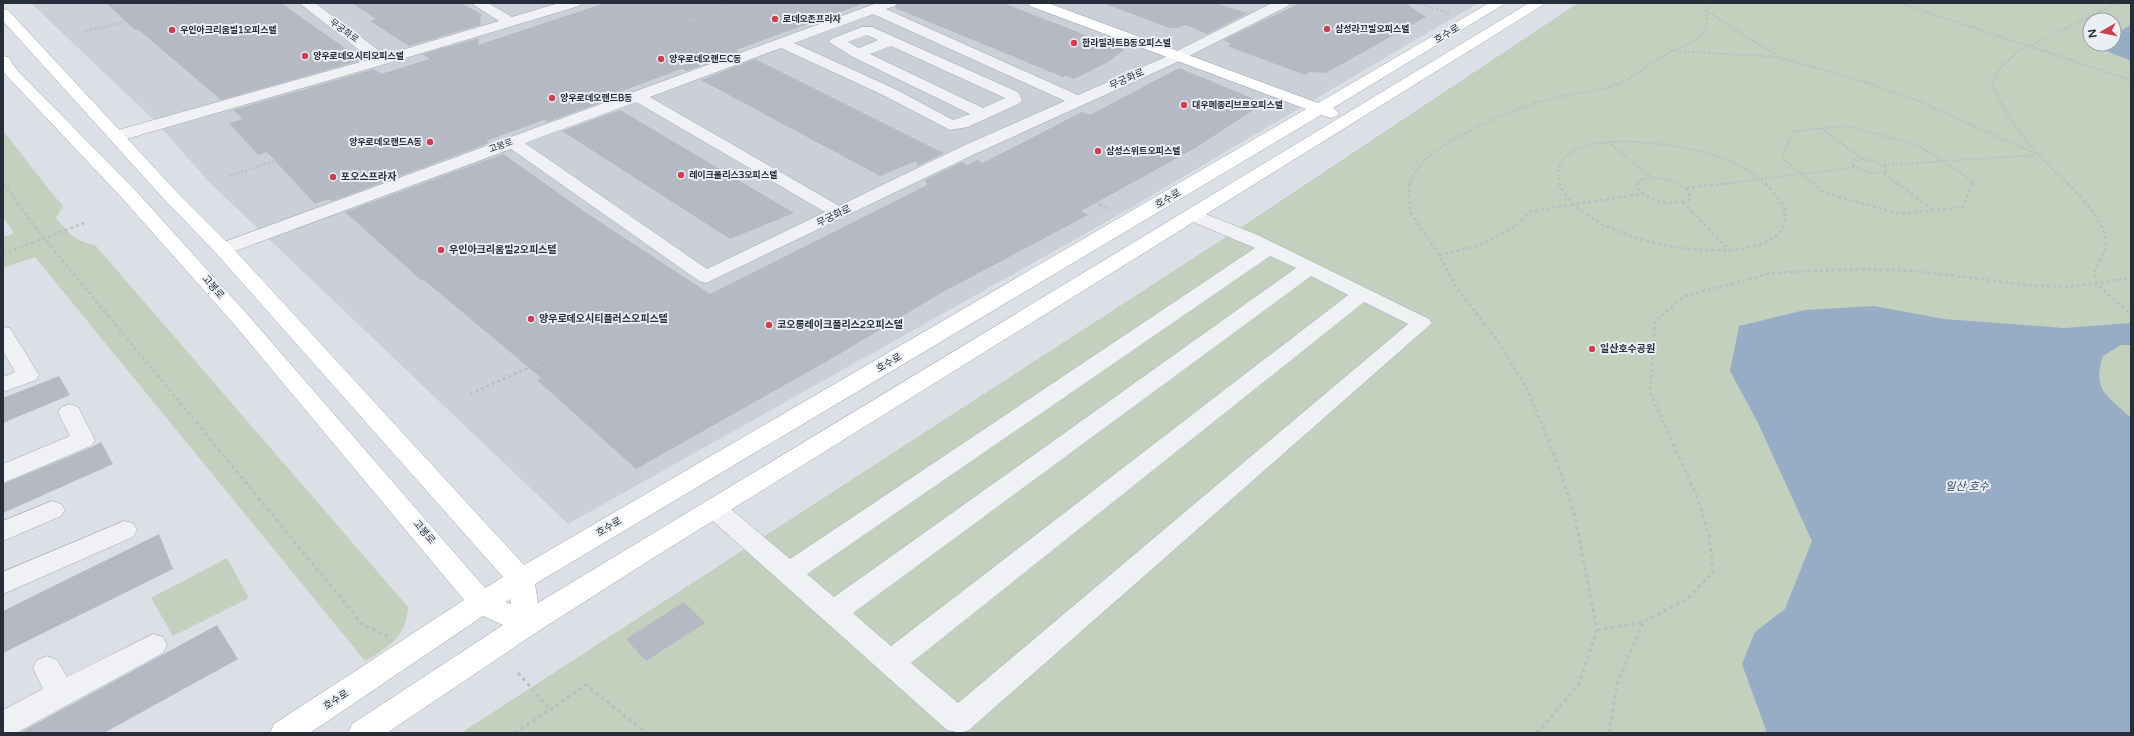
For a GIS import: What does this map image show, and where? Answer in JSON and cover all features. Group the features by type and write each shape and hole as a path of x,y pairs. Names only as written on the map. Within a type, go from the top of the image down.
{"main road":[{"path":"1035,3 1349,119"},
{"name":"호수로","path":"285,733 481,604 522,579 1322,109 1499,3"},
{"path":"363,733 527,624 1539,3"},
{"path":"9,14 116,136 223,249 522,579 527,624"},
{"name":"고봉로","path":"6,69 84,144 137,204 190,260 460,574 481,604"},
{"path":"481,604 527,624"}],"street":[{"name":"무궁화로","path":"306,3 382,60"},
{"path":"478,3 511,22"},
{"path":"786,41 890,3"},
{"name":"무궁화로","path":"512,142 706,277 971,149 1177,56 1283,3"},
{"path":"116,136 382,60 568,4"},
{"path":"1250,5 1268,11"},
{"path":"874,9 1078,101"},
{"path":"786,41 890,92 950,125 962,124 985,115 1014,100 1014,96 867,30 836,42 985,115"},
{"path":"786,41 818,52 833,53 853,51 890,41"},
{"name":"고봉로","path":"223,249 786,41"},
{"path":"890,92 948,67"},
{"path":"636,96 839,213"},
{"path":"715,509 958,721 1422,323 1268,248 1193,215"},
{"path":"789,572 1268,248"},
{"path":"834,612 1309,268"},
{"path":"892,662 1362,294"},
{"path":"3,333 28,375 3,385"},
{"path":"3,474 83,440 70,412"},
{"path":"3,532 52,510"},
{"path":"4,582 124,530"},
{"path":"3,725 154,645"},
{"path":"47,668 61,694"}],"path":[{"path":"82,32 204,3"},
{"path":"655,3 742,44"},
{"path":"230,176 741,3"},
{"path":"1417,3 1452,13"},
{"path":"1537,733 1579,684 1597,630 1575,517 1559,467 1527,388 1494,336 1456,287 1439,256 1411,213 1408,193 1411,175 1424,160 1440,147 1491,119 1548,98 1620,83 1672,51 1692,42 1701,35 1706,27 1706,3"},
{"path":"1900,3 2131,80"},
{"path":"2118,3 2019,51 2002,65 1994,77 1992,84 2000,103 2037,155 2076,191 2104,229 2106,248 2094,269 2096,284 2130,313"},
{"path":"1705,10 1779,57"},
{"path":"1672,51 1779,57 1865,82 1916,100 1950,114 2037,155"},
{"path":"1848,126 1917,145 1943,161 1973,181 1963,207 1900,214 1825,193 1782,158 1793,131 1848,126"},
{"path":"1821,128 1862,159"},
{"path":"1640,141 1688,148 1729,162 1758,178 1776,193 1785,209 1784,224 1774,237 1765,242 1730,251 1698,250 1652,243 1610,228 1592,219 1574,205 1562,191 1558,181 1558,171 1561,163 1578,149 1607,142 1640,141"},
{"path":"1607,142 1652,178"},
{"path":"1856,167 1853,161 1862,159 1874,161 1884,165 2037,155"},
{"path":"988,156 1111,209"},
{"path":"1883,174 1887,170 1884,165"},
{"path":"1686,188 1690,196 1683,202 1656,201 1641,194 1636,186 1637,183 1645,178 1666,179 1686,188 1856,167 1869,173 1883,174 1934,210"},
{"path":"3,181 34,226 363,625 389,636"},
{"path":"1439,256 1478,246 1516,226 1531,211 1641,194"},
{"path":"1683,202 1730,251"},
{"path":"3,254 87,222"},
{"path":"1597,630 1643,622 1687,599 1713,572 1709,536 1698,499 1650,392 1655,321 1685,296 1772,273 1867,269 1915,271 2038,286 2069,287 2131,278"},
{"path":"470,394 698,292"},
{"path":"1609,733 1612,722 1617,683 1643,622"},
{"path":"518,673 550,709"},
{"path":"515,733 586,685 646,733"}],"shaded area":[{"path":"31,3 1478,3 1122,213 568,524 209,182 159,125"}],"green space":[{"name":"일산호수공원","path":"1578,3 2131,3 2131,733 461,733 1246,224"},
{"path":"3,131 63,206 56,218 61,224 77,239 96,246 408,607 404,626 395,640 388,646 365,661 35,257 3,268 3,237 14,233 3,217"},
{"path":"227,558 249,598 173,636 151,598"}],"water":[{"path":"2131,25 2131,61 2109,52 2122,52 2122,30"},
{"name":"일산 호수","path":"1874,306 1944,319 2064,328 2131,323 2131,345 2121,345 2103,356 2099,377 2104,392 2131,418 2131,733 1767,733 1742,664 1755,632 1785,609 1812,541 1757,421 1730,371 1739,326 1805,310"}],"building":[{"path":"106,3 281,3 362,60 221,100 139,30 135,30"},
{"path":"352,3 461,3 481,14 480,25 409,46 370,21 376,19"},
{"path":"605,3 859,3 860,5 736,50 739,52 686,71 682,69 602,99 605,101 547,122 544,120 486,141 489,143 332,201 329,199 315,204 267,152 258,155 229,123 243,119 233,110 374,69 381,74 430,59 422,54 479,38 478,45"},
{"path":"898,3 1003,3 1124,50 1108,62 1074,79 1066,76 1063,77 895,8"},
{"path":"1108,3 1214,3 1248,13 1207,34 1186,25 1177,28 1170,28 1108,5"},
{"name":"삼성라끄빌오피스텔","path":"1300,3 1405,3 1426,17 1326,73 1310,72 1305,75 1227,46 1231,44 1223,40"},
{"path":"755,59 944,153 918,166 916,161 880,176 701,80"},
{"path":"1179,68 1264,103 1197,147 1081,211 1088,215 941,293 836,356 636,469 537,380 541,378 424,280 422,281 345,212 503,154 588,214 710,294 927,185 925,180 962,162 967,165 977,160 983,163 1082,112 1090,115"},
{"name":"레이크폴리스3오피스텔","path":"620,110 794,213 730,239 562,131"},
{"path":"59,376 70,395 3,423 3,398"},
{"path":"101,442 113,464 3,513 3,484"},
{"path":"159,534 173,569 3,653 3,611"},
{"path":"684,602 705,623 646,661 626,639"},
{"path":"217,625 238,659 104,733 19,733"}],"place":[{"name":"로데오존프라자","path":"775,19"},
{"name":"삼성라끄빌오피스텔","path":"1327,29"},
{"name":"우인아크리움빌1오피스텔","path":"172,30"},
{"name":"한라밀라트B동오피스텔","path":"1074,43"},
{"name":"양우로데오시티오피스텔","path":"305,56"},
{"name":"양우로데오랜드C동","path":"661,59"},
{"name":"양우로데오랜드B동","path":"552,98"},
{"name":"대우메종리브르오피스텔","path":"1184,105"},
{"name":"양우로데오랜드A동","path":"430,142"},
{"name":"삼성스위트오피스텔","path":"1098,151"},
{"name":"레이크폴리스3오피스텔","path":"681,175"},
{"name":"포오스프라자","path":"333,177"},
{"name":"우인아크리움빌2오피스텔","path":"441,250"},
{"name":"양우로데오시티플러스오피스텔","path":"531,319"},
{"name":"코오롱레이크폴리스2오피스텔","path":"769,325"},
{"name":"일산호수공원","path":"1592,349"}]}
